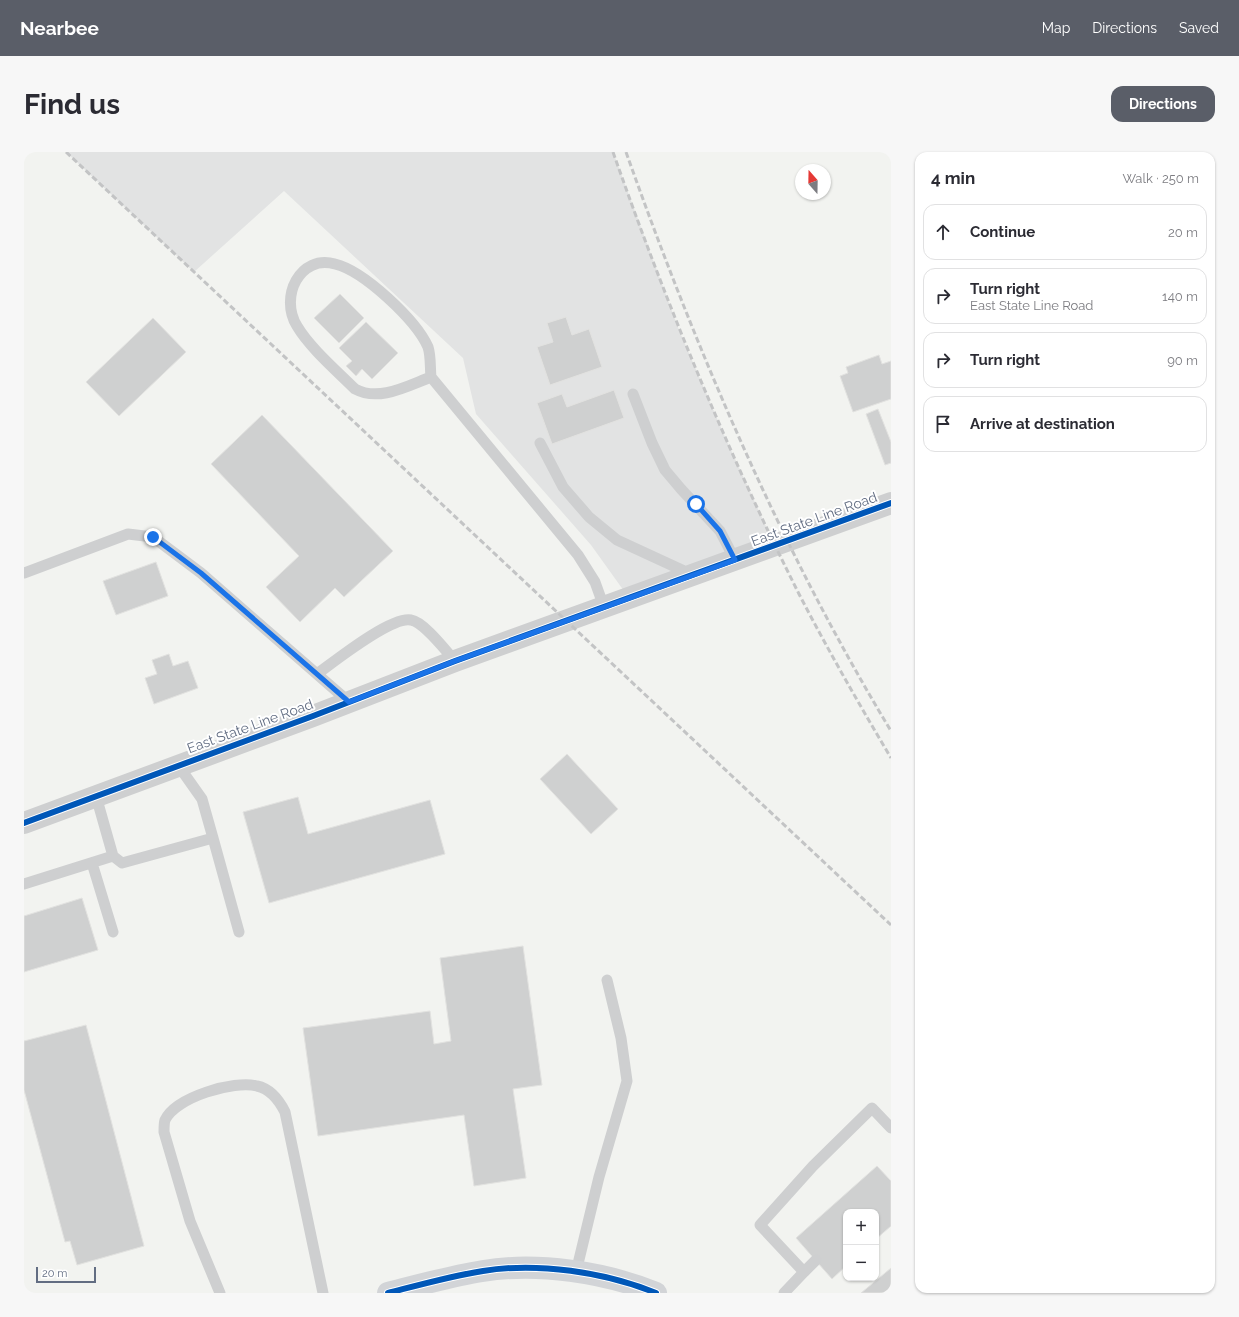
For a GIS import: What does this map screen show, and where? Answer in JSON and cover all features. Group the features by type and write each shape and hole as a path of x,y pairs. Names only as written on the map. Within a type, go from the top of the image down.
{"street":[{"name":"East State Line Road","path":"24,823 455,661 891,503"},
{"path":"388,1293 440,1279 484,1270 509,1268 548,1268 611,1279 656,1293"}],"lane":[{"path":"431,377 384,394 364,394 355,389 304,336 297,326 289,303 296,281 312,266 321,263 334,263 352,270 394,304 412,322 422,335 429,349 431,377 578,555 595,582 604,607"},
{"path":"633,394 652,443 666,470 681,489 720,531 735,560"},
{"path":"540,443 563,487 589,517 617,540 682,570 688,576"},
{"path":"24,573 128,534 153,537 201,573 349,702"},
{"path":"317,674 385,626 399,620 411,620 422,626 455,661"},
{"path":"178,765 202,799 238,932"},
{"path":"96,796 112,856 122,863 213,838"},
{"path":"24,884 112,856"},
{"path":"92,863 113,932"},
{"path":"576,1272 599,1177 626,1081 621,1038 607,980"},
{"path":"220,1293 190,1220 164,1132 165,1120 175,1108 193,1098 221,1088 239,1084 257,1086 271,1092 280,1101 285,1112 322,1293"},
{"path":"804,1272 760,1225 814,1166 872,1108 891,1128"},
{"path":"784,1293 816,1260"}],"shaded area":[{"path":"66,152 613,152 679,330 725,437 775,546 629,598 591,545 476,414 463,358 284,191 194,272"}],"building":[{"path":"340,294 364,318 339,343 314,318"},
{"path":"566,317 572,335 589,329 602,367 550,385 537,347 553,342 547,323"},
{"path":"153,318 186,352 119,416 86,382"},
{"path":"366,322 398,353 372,379 362,369 356,376 346,366 352,361 339,348"},
{"path":"879,355 882,364 891,361 891,399 853,412 840,376 848,373 846,367"},
{"path":"614,390 624,418 552,444 537,403 562,394 567,407"},
{"path":"878,409 891,442 891,463 885,465 866,414"},
{"path":"262,415 393,551 344,597 335,588 300,622 266,587 299,556 211,464"},
{"path":"156,562 168,596 116,615 103,581"},
{"path":"169,654 173,666 188,661 198,688 154,704 145,678 157,674 152,660"},
{"path":"567,754 618,809 591,834 540,779"},
{"path":"298,797 308,834 430,800 445,854 269,903 243,812"},
{"path":"82,898 98,950 24,972 24,916"},
{"path":"523,946 542,1085 513,1089 526,1178 474,1186 464,1115 318,1136 303,1028 430,1011 434,1044 451,1041 440,958"},
{"path":"86,1025 144,1246 77,1265 70,1241 65,1242 24,1090 24,1041"},
{"path":"877,1166 891,1181 891,1226 879,1236 879,1209 843,1209 843,1269 832,1279 796,1238"},
{"path":"891,1268 891,1293 861,1293 875,1281 879,1281 879,1278"}],"railway":[{"path":"66,152 891,925"},
{"path":"613,152 676,321 722,431 747,486 810,615 891,758"},
{"path":"626,152 682,301 744,448 813,592 891,731"}],"cycle path":[{"path":"24,823 313,716 455,661 891,503"},
{"path":"388,1293 471,1273 504,1268 548,1268 593,1274 615,1279 656,1293"}],"route":[{"path":"153,537 201,573 349,702 455,661 735,560 720,531 696,504"}]}
